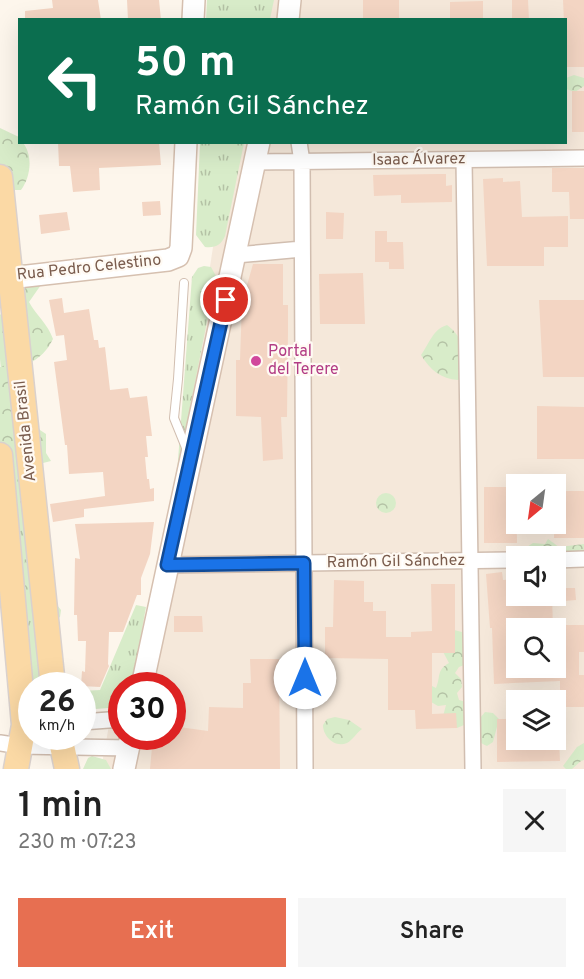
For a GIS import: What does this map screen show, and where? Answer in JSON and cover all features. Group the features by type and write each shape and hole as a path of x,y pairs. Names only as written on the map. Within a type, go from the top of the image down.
{"main road":[{"path":"193,18 194,0"},
{"path":"288,18 290,0"},
{"name":"Rua Pedro Celestino","path":"5,278 168,260 178,256 181,248 186,144"},
{"path":"145,672 257,152"},
{"name":"Avenida Brasil","path":"0,177 5,278 51,672"},
{"name":"Avenida Brasil","path":"0,455 15,742"}],"street":[{"path":"299,144 302,162 305,769"},
{"name":"Isaac Álvarez","path":"257,152 302,162 584,158"},
{"path":"464,160 473,769"},
{"path":"236,255 302,249"},
{"path":"566,560 584,559"},
{"name":"Ramón Gil Sánchez","path":"167,565 506,560"},
{"path":"15,742 63,751 128,751"}],"lane":[{"path":"184,283 174,418 190,458"}],"shaded area":[{"path":"250,0 584,0 584,769 101,769 108,731 108,750 186,750 186,672 123,672 164,566 229,144 567,144 567,18 247,18"}],"green space":[{"path":"207,0 274,0 270,18 206,18"},
{"path":"574,75 584,78 584,86 575,92 567,89 567,78"},
{"path":"0,128 18,137 18,144 24,144 28,154 29,173 21,190 0,190"},
{"path":"200,144 244,144 222,242 212,247 205,247 196,235"},
{"path":"27,264 36,271 43,282 29,302 53,339 43,354 28,364 22,437 38,427 46,434 46,453 51,461 39,464 30,497 4,500 11,471 21,464 18,452 0,456 0,367 13,361 0,346 0,327 14,311 15,265"},
{"path":"211,267 216,276 177,473 192,277 198,268"},
{"path":"0,314 42,672 31,672 0,359"},
{"path":"447,325 458,336 462,348 463,376 458,380 436,373 421,355 435,333"},
{"path":"386,493 393,496 396,503 393,510 386,513 379,510 376,503 379,496"},
{"path":"548,539 558,546 528,546 533,543 545,544"},
{"path":"584,544 584,559 566,558 566,546"},
{"path":"26,562 39,566 53,600 61,610 60,617 54,621 20,608 16,570"},
{"path":"136,605 146,607 134,672 108,672 108,708 96,709 96,690 100,690"},
{"path":"454,630 462,632 468,643 467,664 459,667 455,673 461,679 462,687 457,693 459,700 466,702 480,718 485,712 493,713 499,719 493,742 487,746 464,725 457,728 442,720 446,705 438,706 431,702 428,694 432,686 436,688 440,671 449,663 441,648"},
{"path":"335,717 349,720 362,729 347,743 338,744 327,737 323,729 327,719"},
{"path":"584,743 584,760 572,769 566,769 563,766 577,747"},
{"path":"92,756 106,760 111,769 83,769 88,758"}],"building":[{"path":"52,0 98,0 101,18 25,18 25,11 53,8"},
{"path":"127,0 159,0 161,18 128,18"},
{"path":"363,0 399,0 399,18 363,18"},
{"path":"512,0 528,0 529,18 512,18"},
{"path":"563,0 584,0 584,67 567,67 567,18 564,18"},
{"path":"483,1 483,18 450,18 450,2"},
{"path":"572,91 584,91 584,132 572,132"},
{"path":"58,144 159,144 161,165 99,168 100,190 73,192 70,166 59,166"},
{"path":"552,168 584,168 584,219 570,219 569,192 552,192"},
{"path":"446,174 446,186 452,185 452,202 401,203 401,195 374,196 373,175"},
{"path":"503,178 503,182 520,181 522,217 568,216 568,247 544,247 544,266 487,266 483,179"},
{"path":"160,201 161,215 143,216 142,202"},
{"path":"67,212 70,230 41,234 39,215"},
{"path":"326,212 344,213 343,239 326,239"},
{"path":"375,231 387,231 387,242 403,242 404,269 389,269 389,262 375,262"},
{"path":"253,264 283,264 283,305 288,305 288,331 287,417 281,417 283,459 263,461 261,417 236,416 236,360 240,360 242,303"},
{"path":"363,273 365,324 320,324 319,274"},
{"path":"62,298 64,313 89,309 94,340 98,340 99,348 105,347 110,390 128,388 130,398 147,396 152,436 146,436 148,457 145,457 147,479 149,479 150,489 154,488 154,501 84,509 84,517 53,522 50,504 105,496 103,472 69,474 67,445 65,445 54,362 67,360 64,335 56,336 49,300"},
{"path":"539,300 584,300 584,377 543,377"},
{"path":"537,406 584,407 584,459 537,459"},
{"path":"484,487 506,487 506,534 517,534 517,543 484,543"},
{"path":"566,491 584,491 584,538 554,538 554,534 566,534"},
{"path":"154,522 150,554 141,578 141,595 137,595 123,632 109,632 109,666 100,687 96,687 96,672 85,672 86,641 78,641 77,615 74,615 75,558 80,559 75,524"},
{"path":"502,572 503,580 506,580 506,606 552,606 553,618 506,618 506,678 566,678 566,625 584,625 584,652 579,652 579,675 584,675 584,707 566,707 566,690 560,690 560,681 494,684 492,628 490,628 486,574"},
{"path":"334,580 364,581 364,602 373,602 373,611 386,611 386,637 411,637 411,632 432,631 431,584 455,584 455,653 432,653 432,714 456,713 457,728 416,729 415,710 388,710 388,659 325,658 325,627 333,627"},
{"path":"566,588 575,588 576,600 566,601"},
{"path":"174,616 202,616 203,632 174,632"},
{"path":"250,659 279,659 280,769 150,769 152,750 186,750 186,728 208,731 209,707 243,708 243,683 251,683"},
{"path":"497,719 506,719 506,750 559,750 560,761 497,762"}],"place":[{"name":"Portal del Terere","path":"256,361"}],"route":[{"path":"226,300 167,565 304,563 305,678"}]}
